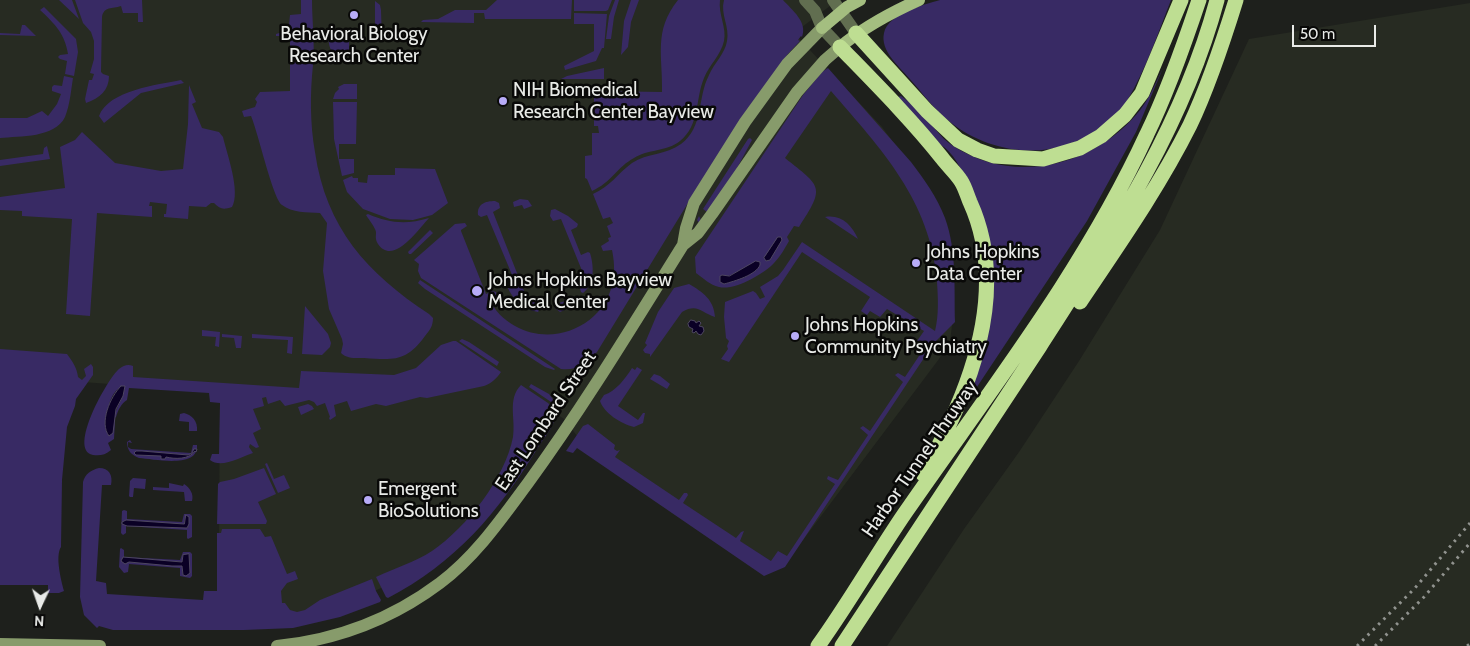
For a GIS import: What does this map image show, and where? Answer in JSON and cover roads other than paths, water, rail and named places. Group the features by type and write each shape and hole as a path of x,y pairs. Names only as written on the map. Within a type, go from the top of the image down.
{"highway":[{"path":"856,33 927,111 958,140 994,156 1043,159 1080,148 1101,136 1126,115 1142,93 1172,24 1180,0"},
{"name":"Harbor Tunnel Thruway","path":"818,646 847,605 904,514 1028,338 1074,268 1106,213 1147,135 1188,36 1198,0"},
{"name":"Harbor Tunnel Thruway","path":"842,646 957,474 1132,201 1181,102 1216,0"},
{"path":"957,474 1054,339 1157,185 1190,124 1236,0"},
{"path":"840,47 929,142 962,182 977,216 987,264 987,293 984,316 981,335 972,365 954,415 912,494 904,514"}],"main road":[{"name":"East Lombard Street","path":"683,245 694,203 745,122 787,64 822,28 841,12 860,0"},
{"name":"East Lombard Street","path":"276,646 323,639 370,624 410,604 442,582 472,555 506,513 556,445 683,245 698,233 797,92 825,60 856,33 888,14 919,0"},
{"path":"0,644 100,646"}],"street":[{"path":"805,0 815,11 822,28 840,47"},
{"path":"833,0 856,33"}],"railway":[{"path":"1357,646 1415,588 1470,523"},
{"path":"1375,646 1424,597 1470,543"}],"place":[{"name":"Behavioral Biology Research Center","path":"354,15"},
{"name":"NIH Biomedical Research Center Bayview","path":"503,101"},
{"name":"Johns Hopkins Data Center","path":"916,263"},
{"name":"Johns Hopkins Bayview Medical Center","path":"477,291"},
{"name":"Johns Hopkins Community Psychiatry","path":"795,336"},
{"name":"Emergent BioSolutions","path":"368,500"}]}
